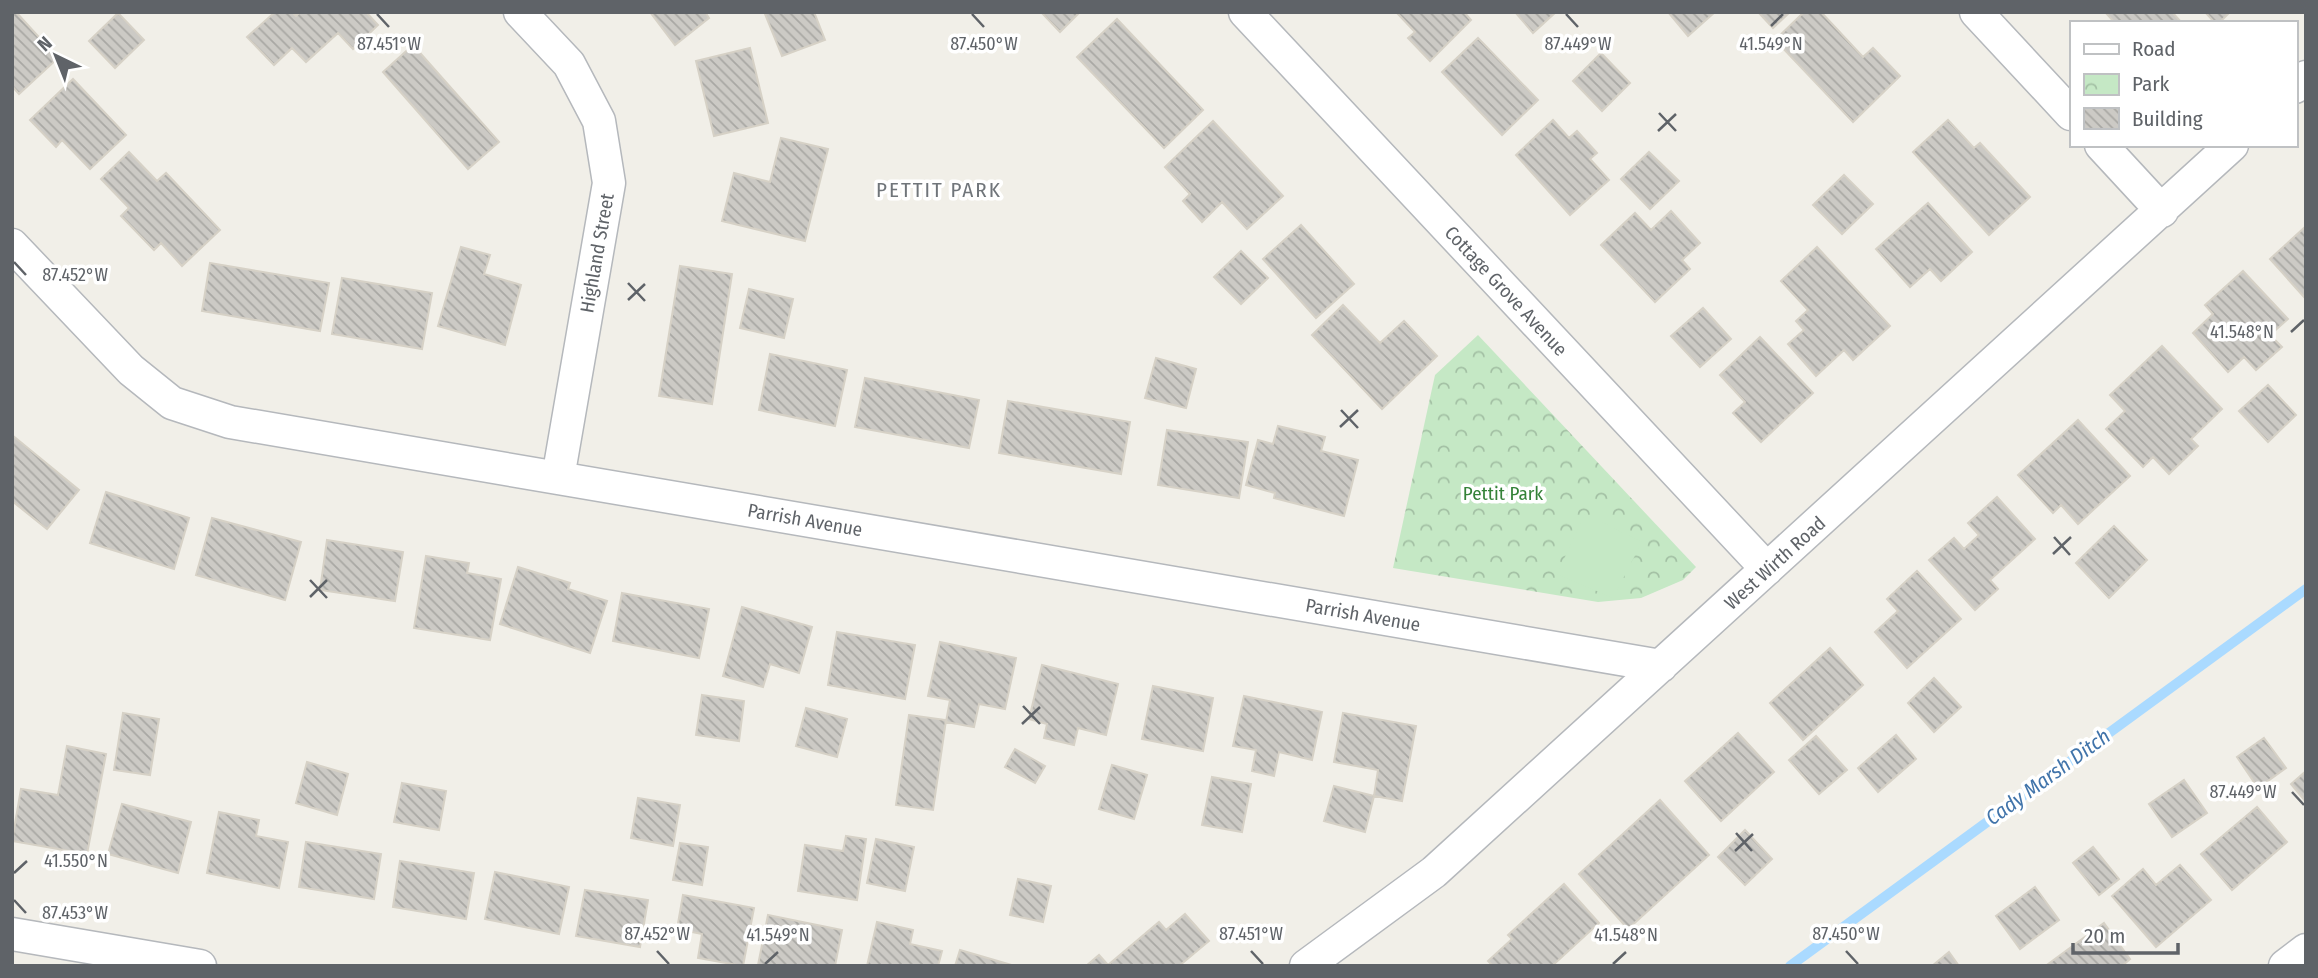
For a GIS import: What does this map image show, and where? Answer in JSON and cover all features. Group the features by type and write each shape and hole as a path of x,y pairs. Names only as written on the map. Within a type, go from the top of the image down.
{"street":[{"name":"Highland Street","path":"520,12 569,64 599,121 610,183 558,478"},
{"name":"Cottage Grove Avenue","path":"1245,12 1768,569"},
{"path":"1976,12 2070,113"},
{"path":"2103,147 2162,211"},
{"name":"West Wirth Road","path":"1306,966 1434,872 2230,147"},
{"name":"Parrish Avenue","path":"12,245 131,370 172,403 230,422 1661,666"},
{"path":"12,934 200,966"},
{"path":"2285,966 2306,950"}],"green space":[{"name":"Pettit Park","path":"1478,335 1696,567 1683,580 1641,598 1598,602 1393,568 1435,375"},
{"path":"1585,514 1642,542 1613,598 1557,574"}],"building":[{"path":"12,12 16,12 58,58 19,94 12,86"},
{"path":"275,12 292,12 296,16 300,12 366,12 378,25 353,49 338,33 306,62 292,48 274,65 247,37"},
{"path":"650,12 705,12 709,18 675,45"},
{"path":"814,12 825,40 782,56 765,14"},
{"path":"1041,12 1080,12 1060,32"},
{"path":"1396,12 1464,12 1471,20 1430,61 1408,38 1415,32"},
{"path":"1515,12 1556,12 1533,33"},
{"path":"1668,12 1715,12 1688,36"},
{"path":"1758,12 1790,12 1773,28"},
{"path":"1804,12 1821,12 1863,57 1873,48 1900,76 1853,122 1775,40"},
{"path":"2105,12 2172,12 2180,21 2113,21"},
{"path":"2205,12 2230,12 2221,21 2213,21"},
{"path":"118,13 144,40 115,68 89,41"},
{"path":"1117,19 1203,110 1164,148 1077,57"},
{"path":"1478,38 1538,100 1502,135 1442,72"},
{"path":"413,45 499,142 468,169 383,72"},
{"path":"750,48 768,123 714,136 696,61"},
{"path":"1601,53 1630,83 1602,111 1573,81"},
{"path":"73,79 126,135 90,169 62,140 56,147 30,120"},
{"path":"1553,120 1569,138 1577,131 1597,153 1590,159 1609,180 1570,215 1516,155"},
{"path":"1948,120 1974,148 1980,143 2030,197 1989,235 1913,152"},
{"path":"1213,121 1283,196 1247,229 1222,202 1202,222 1183,201 1190,194 1165,167"},
{"path":"781,138 828,149 805,241 722,221 734,173 770,182"},
{"path":"129,152 157,181 166,173 220,230 182,266 161,243 154,250 121,216 129,208 101,179"},
{"path":"1649,152 1679,181 1650,209 1621,179"},
{"path":"1844,175 1873,204 1842,234 1813,205"},
{"path":"1928,203 1972,252 1941,281 1930,269 1910,287 1876,249"},
{"path":"1671,211 1700,243 1682,260 1690,269 1655,302 1601,245 1635,213 1651,230"},
{"path":"1301,225 1354,284 1316,318 1263,259"},
{"path":"2306,226 2306,295 2304,297 2270,259"},
{"path":"461,247 490,255 484,274 521,285 505,345 438,326"},
{"path":"1817,247 1890,326 1853,360 1844,350 1816,376 1788,344 1804,330 1796,321 1808,310 1781,281"},
{"path":"1241,251 1268,278 1241,304 1214,277"},
{"path":"210,263 329,283 320,331 202,311"},
{"path":"680,266 732,274 712,404 659,396"},
{"path":"2243,271 2288,319 2270,335 2282,347 2256,370 2244,357 2228,372 2193,333 2213,314 2205,305"},
{"path":"342,278 432,293 422,349 332,334"},
{"path":"749,289 793,299 784,338 740,328"},
{"path":"1343,305 1380,343 1404,321 1437,356 1382,409 1312,335"},
{"path":"1703,308 1731,339 1700,367 1671,336"},
{"path":"1760,337 1813,393 1761,442 1733,413 1745,402 1720,375"},
{"path":"2162,346 2222,409 2191,439 2198,446 2169,474 2153,457 2143,467 2106,429 2125,411 2110,395"},
{"path":"770,354 847,370 835,426 759,410"},
{"path":"1156,358 1196,369 1186,408 1145,398"},
{"path":"865,378 979,400 969,448 855,427"},
{"path":"2268,385 2296,415 2268,442 2239,411"},
{"path":"1008,401 1130,422 1121,474 999,453"},
{"path":"2078,420 2130,476 2078,524 2061,505 2053,513 2018,475"},
{"path":"1278,426 1325,437 1321,451 1358,460 1344,516 1274,498 1275,493 1246,485 1258,440 1273,444"},
{"path":"1167,430 1248,442 1239,498 1158,485"},
{"path":"12,435 79,490 47,529 12,501"},
{"path":"106,492 189,518 174,569 90,543"},
{"path":"1997,497 2035,539 1990,580 1998,589 1975,610 1929,560 1954,538 1964,549 1979,535 1968,523"},
{"path":"212,518 301,542 285,600 196,575"},
{"path":"2114,526 2147,560 2109,598 2076,563"},
{"path":"327,540 403,552 395,601 320,590"},
{"path":"426,556 469,563 467,573 501,579 490,640 414,628"},
{"path":"518,567 570,583 568,589 607,601 590,653 500,624"},
{"path":"1917,571 1961,619 1907,668 1875,632 1898,611 1887,599"},
{"path":"622,593 709,609 699,658 613,641"},
{"path":"742,607 812,627 799,673 770,664 763,687 723,676"},
{"path":"837,632 915,645 905,699 828,685"},
{"path":"940,642 1016,658 1005,709 979,704 974,727 946,722 950,700 928,696"},
{"path":"1830,648 1863,685 1803,740 1770,703"},
{"path":"1042,665 1118,684 1106,735 1078,728 1074,745 1044,738 1047,724 1029,719"},
{"path":"1934,678 1961,707 1934,732 1908,703"},
{"path":"1153,686 1213,698 1203,751 1142,739"},
{"path":"702,695 744,701 739,741 696,735"},
{"path":"1244,696 1322,712 1312,760 1279,752 1274,776 1252,771 1256,750 1233,746"},
{"path":"806,708 847,719 837,757 796,746"},
{"path":"123,713 159,719 150,775 114,770"},
{"path":"1343,713 1416,726 1402,801 1374,796 1378,770 1334,762"},
{"path":"909,715 946,720 933,810 896,805"},
{"path":"1738,733 1774,772 1721,821 1685,781"},
{"path":"1896,735 1916,759 1878,792 1858,768"},
{"path":"1816,736 1847,770 1819,794 1789,760"},
{"path":"2264,738 2286,768 2258,788 2237,757"},
{"path":"67,746 106,754 87,854 12,841 21,789 58,795"},
{"path":"1015,749 1045,766 1035,783 1005,767"},
{"path":"307,762 348,774 337,815 296,803"},
{"path":"1112,765 1147,775 1134,819 1099,809"},
{"path":"2306,771 2306,802 2291,784"},
{"path":"1212,777 1251,784 1242,832 1202,825"},
{"path":"2184,780 2207,813 2172,837 2149,804"},
{"path":"402,783 446,791 439,830 394,822"},
{"path":"1334,786 1374,796 1365,832 1324,821"},
{"path":"638,798 680,805 673,846 631,838"},
{"path":"1660,800 1709,855 1628,929 1579,874"},
{"path":"122,804 191,822 178,873 108,854"},
{"path":"2257,807 2287,842 2232,890 2201,854"},
{"path":"219,812 259,820 256,836 288,842 279,888 207,873"},
{"path":"1745,830 1772,859 1745,885 1718,857"},
{"path":"846,836 866,839 857,900 798,891 805,845 843,851"},
{"path":"876,839 914,847 905,891 867,883"},
{"path":"306,842 381,854 374,899 299,887"},
{"path":"680,843 708,847 702,885 673,880"},
{"path":"2093,847 2119,879 2099,895 2073,863"},
{"path":"400,861 474,873 466,919 393,907"},
{"path":"2180,865 2211,900 2156,947 2112,896 2143,869 2156,885"},
{"path":"495,872 569,887 559,934 485,919"},
{"path":"1018,879 1051,886 1043,922 1010,915"},
{"path":"1564,884 1599,923 1552,966 1493,966 1488,961 1512,939 1508,935"},
{"path":"2035,887 2059,920 2020,949 1996,916"},
{"path":"585,890 648,900 640,947 576,936"},
{"path":"683,895 754,908 743,966 698,958 702,934 677,929"},
{"path":"1185,914 1209,941 1179,966 1086,966 1099,955 1108,965 1159,922 1166,930"},
{"path":"768,915 842,930 835,966 758,965"},
{"path":"877,922 913,930 910,944 942,951 938,966 867,966"},
{"path":"2104,923 2130,959 2122,966 2048,964"},
{"path":"960,950 1015,966 955,966"},
{"path":"1949,952 1959,966 1932,966"}],"waterway":[{"name":"Cady Marsh Ditch","path":"1790,966 2306,589"}],"district":[{"name":"PETTIT PARK","path":"939,190"}]}
